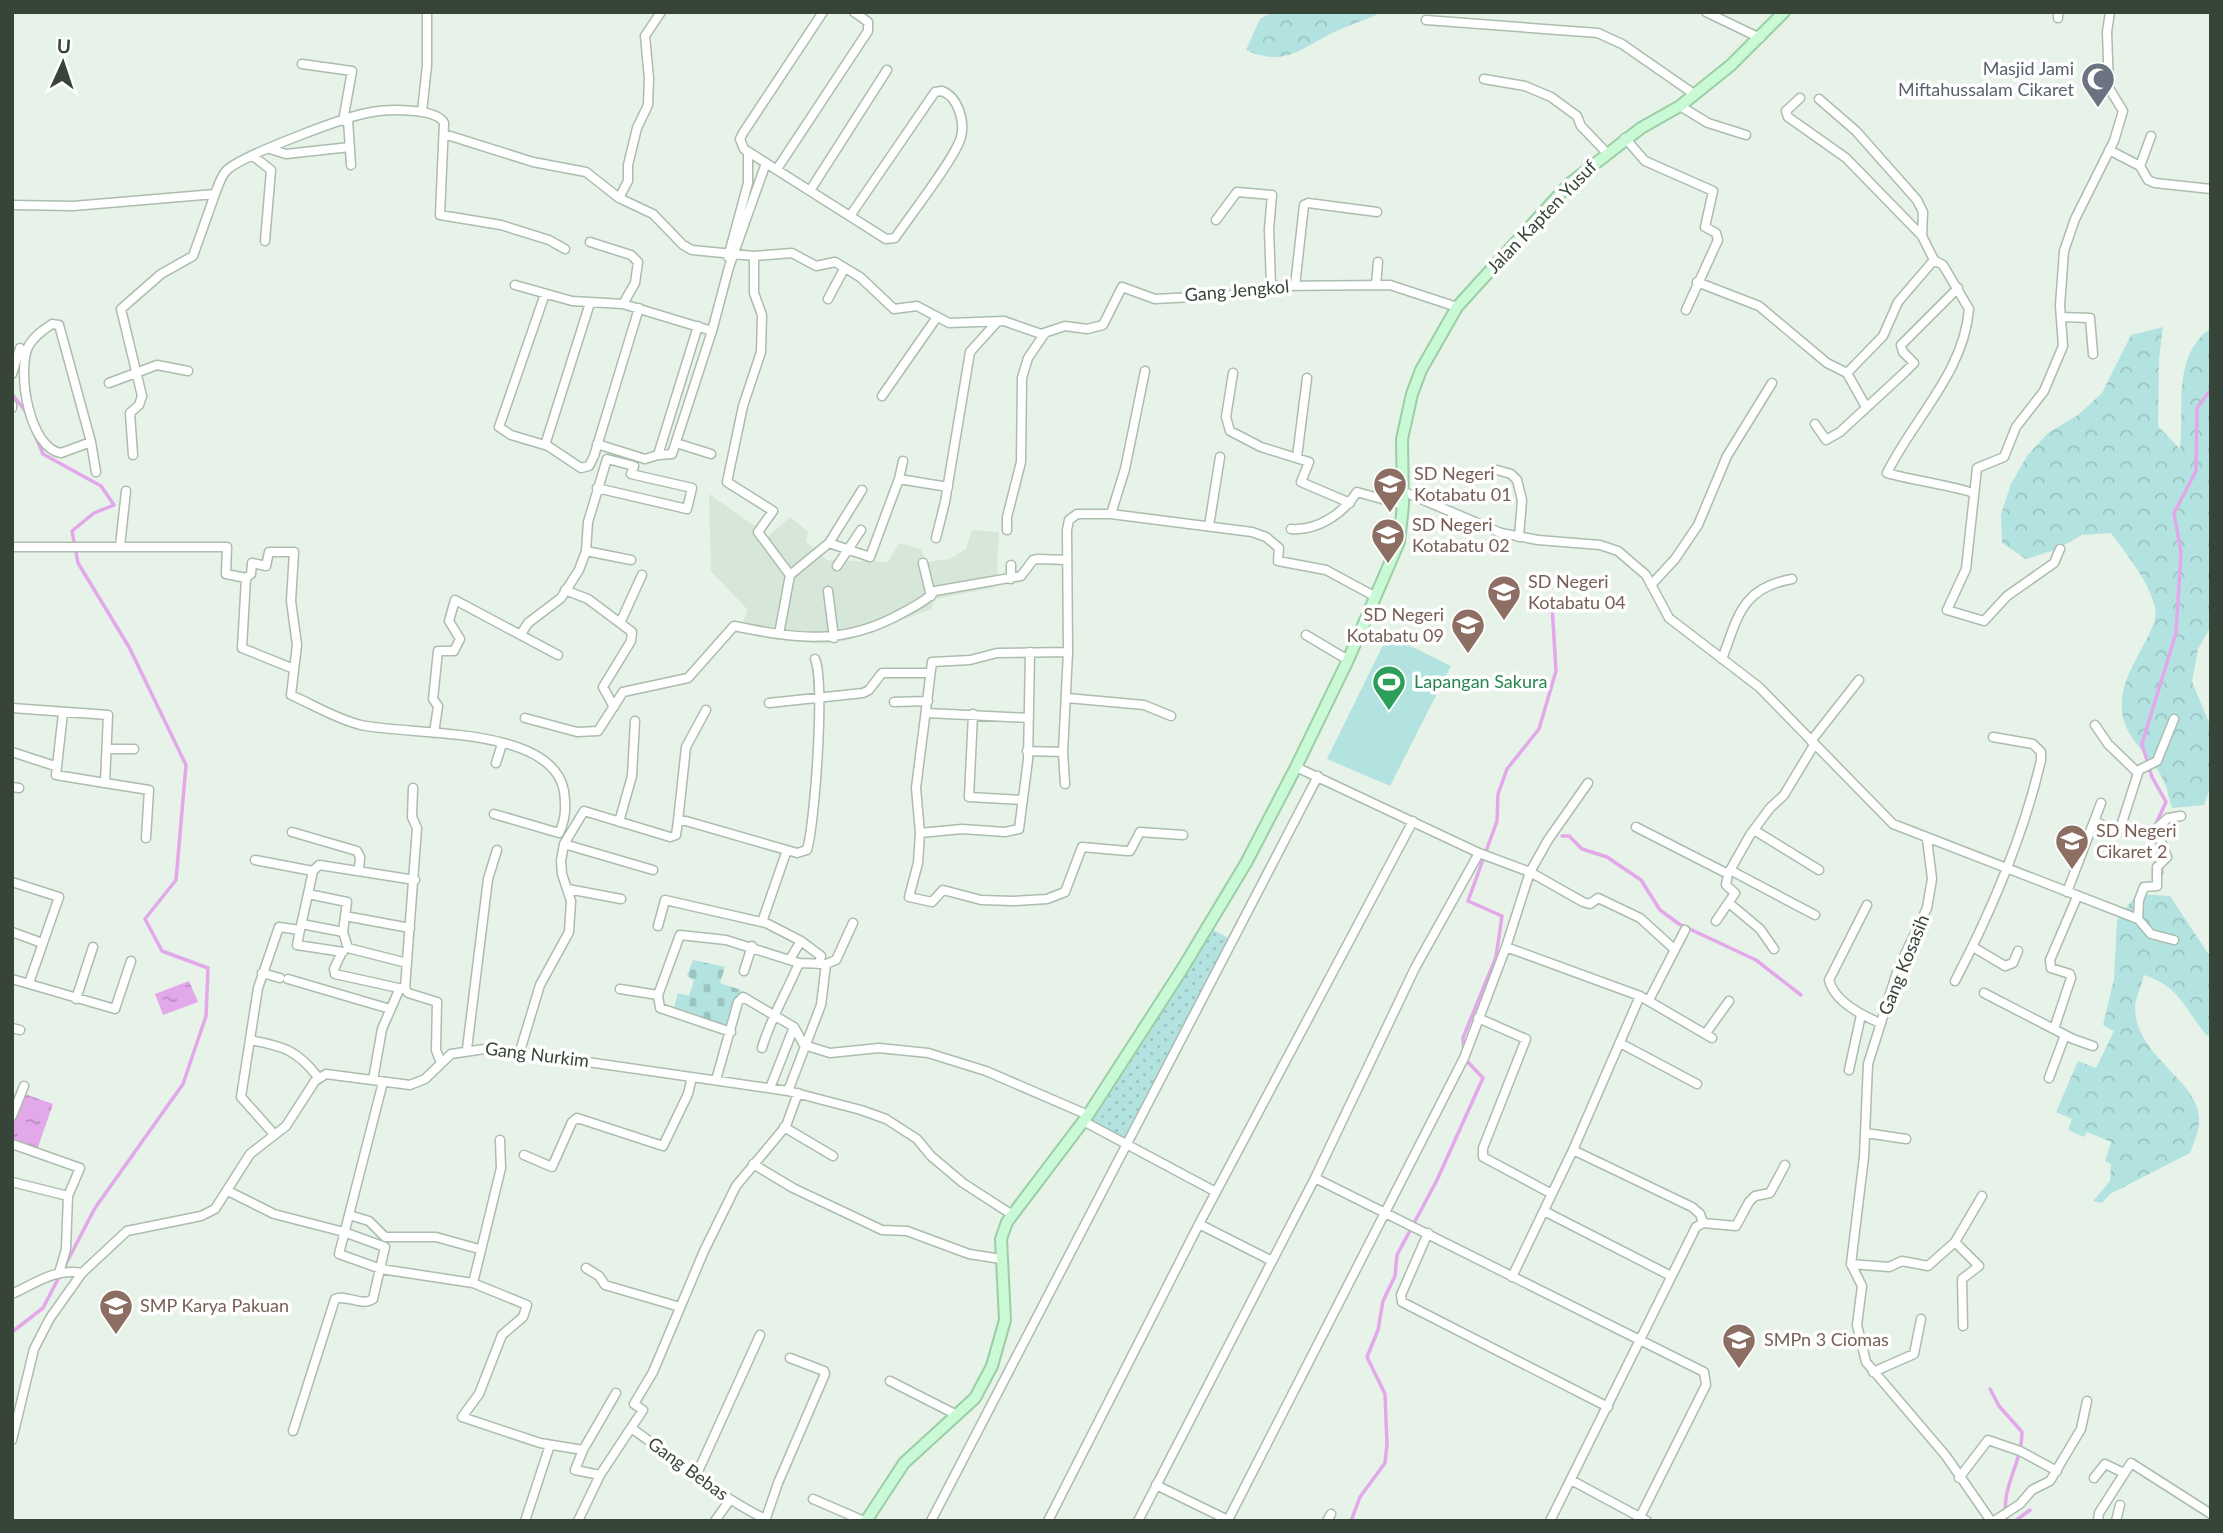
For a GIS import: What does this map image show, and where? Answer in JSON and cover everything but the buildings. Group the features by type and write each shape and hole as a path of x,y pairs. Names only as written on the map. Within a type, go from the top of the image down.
{"main road":[{"name":"Jalan Kapten Yusuf","path":"1011,1214 1086,1118 1239,875 1296,767 1348,660 1399,542 1403,505 1402,439 1412,394 1421,370 1457,307 1569,184 1625,138 1680,106 1760,38 1784,12"},
{"path":"865,1521 904,1463 975,1398 997,1354 1005,1320 1001,1259 1003,1233 1011,1214"}],"street":[{"path":"422,112 427,65 427,12"},
{"path":"619,198 628,181 628,165 636,128 648,105 649,78 645,36 661,12"},
{"path":"823,12 743,133 741,145 748,152 811,189 850,216 886,239 895,238 959,142 961,120 949,94 938,91 932,95 850,216"},
{"path":"777,169 868,31 868,22 855,12"},
{"path":"1706,12 1760,38"},
{"path":"2060,549 2054,563 2007,596 1984,621 1947,610 1966,569 1972,493 1977,468 2001,461 2016,427 2044,391 2064,341 2061,317 2064,251 2075,219 2109,150 2123,111 2109,88 2107,32 2110,12"},
{"path":"1426,20 1598,33 1622,44 1694,94"},
{"path":"302,64 352,71 345,120 351,165"},
{"path":"811,189 887,70"},
{"path":"1484,79 1525,86 1551,97 1577,116 1581,126 1606,152"},
{"path":"1800,97 1786,111 1788,117 1846,158 1922,236 1934,260 1943,265 1969,309 1958,359 1903,443 1887,473 1927,485 1964,488 1972,493"},
{"path":"1819,99 1856,131 1917,200 1923,212 1922,236"},
{"path":"1680,106 1708,123 1746,135"},
{"path":"133,455 130,414 141,401 138,373 121,309 161,274 193,256 215,194 227,170 253,156 371,112 422,112 442,119 444,134 440,215 501,225 549,240 565,249"},
{"name":"Gang Jengkol","path":"444,134 533,162 586,172 619,198 653,214 687,248 754,257 792,253 812,265 835,262 860,277 894,309 917,306 949,323 1004,321 1045,333 1065,327 1087,329 1103,325 1122,287 1155,299 1231,295 1270,286 1376,285 1415,291 1457,307"},
{"path":"2140,166 2151,136"},
{"path":"1625,138 1645,161 1713,191 1704,227 1716,233 1717,240 1686,310"},
{"path":"270,149 286,154 350,147"},
{"path":"2109,150 2140,166 2148,180 2163,186 2211,189"},
{"path":"597,444 645,458 670,456 712,331 729,267 748,183 748,152"},
{"path":"253,156 271,170 265,242"},
{"path":"732,254 766,163"},
{"path":"1216,220 1237,192 1272,195 1269,229 1270,286"},
{"path":"12,205 73,206 215,194"},
{"path":"1295,286 1304,205 1308,203 1377,212"},
{"path":"590,242 631,255 638,262 635,283 623,304"},
{"path":"754,257 754,293 762,315 761,352 743,406 727,482 773,510 758,532 790,575"},
{"path":"1847,373 1883,336 1898,302 1934,260"},
{"path":"1376,285 1378,262"},
{"path":"828,299 845,269"},
{"path":"1697,282 1752,302 1827,363 1847,373 1866,407"},
{"path":"516,285 590,303 623,304 712,331"},
{"path":"1815,424 1826,440 1840,432 1914,363 1903,352 1901,345 1958,288"},
{"path":"545,294 499,427 545,445 584,468 589,466 597,444 639,309"},
{"path":"545,445 590,303"},
{"path":"882,396 937,317"},
{"path":"2061,317 2090,318 2093,354"},
{"path":"936,538 948,486 970,352 997,322"},
{"path":"12,374 20,347 52,324 59,325 91,442 96,472"},
{"path":"657,455 698,326"},
{"path":"1007,530 1007,517 1021,462 1022,378 1028,358 1045,333"},
{"path":"20,347 25,393 42,442 51,451 61,453 91,442"},
{"path":"109,383 157,365 188,372"},
{"path":"1111,514 1125,469 1145,371"},
{"path":"1233,373 1226,417 1230,431 1261,447 1309,462 1301,482 1350,503"},
{"path":"1297,457 1307,378"},
{"path":"1651,585 1675,559 1699,525 1727,456 1772,383"},
{"path":"676,443 711,454"},
{"path":"1209,526 1220,457"},
{"path":"521,634 528,623 561,598 579,570 586,551 588,522 597,488 607,459 634,466 631,474 692,488 687,509 597,488"},
{"path":"829,543 847,552 870,557 903,461"},
{"path":"1496,470 1511,474 1520,489 1519,537"},
{"path":"899,479 948,486"},
{"path":"779,634 790,575 829,543 862,490"},
{"path":"120,546 126,491"},
{"path":"1402,491 1519,537 1608,547 1637,566 1670,618 1759,687 1894,824 2138,919 2151,933 2174,940"},
{"path":"1291,529 1308,529 1326,522 1350,503 1357,492 1403,505"},
{"path":"1065,784 1063,752 1068,652 1067,560 1069,520 1077,514 1111,514 1166,524 1209,526 1266,537 1279,548 1278,561 1326,570 1376,597"},
{"path":"837,566 860,530"},
{"path":"13,545 66,549 120,546 227,547 226,574 246,578"},
{"path":"586,551 631,560"},
{"path":"294,669 242,648 246,578 251,574 253,563 265,566 269,552 294,552 291,601 297,645 291,695 358,724 502,744 549,762 562,781 567,807 562,827 555,833 494,814"},
{"path":"525,718 589,733 598,731 620,695 631,688 688,678 734,626 779,634 834,638 866,630 931,596 935,591 1012,579 1021,576 1033,561 1067,560"},
{"path":"923,563 931,596"},
{"path":"1011,565 1012,579"},
{"path":"621,621 642,575"},
{"path":"1722,659 1746,601 1765,586 1792,579"},
{"path":"565,590 589,599 621,621 632,636 603,687 614,707"},
{"path":"828,591 834,638"},
{"path":"434,733 438,706 433,699 438,651 454,651 460,639 449,621 455,600 558,655"},
{"path":"1306,635 1348,660"},
{"path":"1068,652 1030,652 933,661 916,788 920,833 918,863 909,896 929,902 935,900 943,890 981,900 1003,901 1060,896 1068,886 1082,847 1130,851 1140,832 1183,835"},
{"path":"920,833 962,829 1015,832 1020,825 1029,718 1030,652"},
{"path":"678,821 804,853 808,846 814,809 819,699 815,660"},
{"path":"769,703 863,693 869,690 882,673 930,673"},
{"path":"1716,921 1735,892 1726,884 1729,872 1754,830 1770,807 1784,795 1813,743 1859,680"},
{"path":"1067,698 1144,705 1171,716"},
{"path":"894,702 928,701"},
{"path":"12,708 107,715 105,783"},
{"path":"567,807 674,837 686,747 706,710"},
{"path":"63,713 55,766 58,777 149,790 146,838"},
{"path":"926,713 1029,718"},
{"path":"973,714 969,797 1023,800"},
{"path":"2095,821 2111,830 2120,829 2138,772 2154,765 2161,756 2174,719"},
{"path":"619,822 632,776 635,721"},
{"path":"2095,725 2108,744 2138,772"},
{"path":"1955,981 1973,947 2029,810 2041,752 2032,744 1993,737"},
{"path":"496,764 502,744"},
{"path":"108,749 134,749"},
{"path":"1027,751 1063,752"},
{"path":"12,752 55,766"},
{"path":"1296,767 1480,854 1530,872 1588,904 1598,898 1632,913 1673,948"},
{"path":"931,1521 1318,776"},
{"path":"1156,1485 1229,1520 1464,1058 1506,947 1530,872 1548,840 1588,783"},
{"path":"413,788 412,817 417,828 407,963 402,989 390,1009 379,1042 378,1081 339,1250 341,1256 381,1269 473,1283 527,1306 523,1317 502,1335 480,1394 462,1417 550,1445 583,1450"},
{"path":"2067,892 2101,803"},
{"path":"520,1051 540,985 568,937 572,908 562,874 564,844 584,811"},
{"path":"2138,919 2139,900 2144,887 2157,886 2162,864 2167,857 2158,836 2160,825 2168,818 2182,816"},
{"path":"1048,1521 1199,1224 1413,821"},
{"path":"1636,827 1815,915"},
{"path":"1754,830 1819,870"},
{"path":"292,832 357,851 360,858 359,871"},
{"name":"Gang Kosasih","path":"1927,839 1932,879 1927,908 1898,969 1868,1064 1864,1107 1866,1133 1851,1264 1862,1286 1858,1317 1861,1352 1873,1372 1941,1450 1959,1478 1994,1520"},
{"path":"564,844 653,870"},
{"path":"467,1049 488,879 497,849"},
{"path":"762,922 787,850"},
{"path":"1138,1521 1315,1178 1415,968 1480,854"},
{"path":"255,860 313,871"},
{"path":"407,963 298,945 315,866 323,864 415,880"},
{"path":"12,882 59,897 29,983"},
{"path":"568,889 621,900"},
{"path":"308,894 347,902 343,932 344,951 334,969 335,974 402,989 437,1002 436,1050 440,1063"},
{"path":"2054,1030 2071,978 2070,974 2051,968 2050,960 2077,897"},
{"path":"586,1268 599,1276 605,1285 680,1307 736,1186 784,1127 804,1045 821,1005 821,956 801,941 762,922 665,900 658,926"},
{"path":"1729,903 1760,929 1774,949"},
{"path":"1867,905 1829,980 1832,991 1861,1015 1880,1023"},
{"path":"345,916 410,928"},
{"path":"731,1032 661,1009 658,995 680,935 752,946 799,963 823,964 836,960 853,923"},
{"path":"273,1133 242,1102 262,973 279,926 343,932"},
{"path":"1512,1277 1573,1150 1620,1043 1685,930"},
{"path":"12,932 42,943"},
{"path":"790,959 801,941"},
{"path":"744,971 752,946"},
{"path":"76,999 93,947"},
{"path":"1506,947 1644,998 1709,1035 1729,1001"},
{"path":"1973,947 2005,966 2013,963 2018,951"},
{"path":"12,979 115,1009 131,961"},
{"path":"762,1048 773,1014 799,963"},
{"path":"262,973 390,1009"},
{"path":"620,989 658,995"},
{"path":"1984,993 2054,1030 2093,1046"},
{"path":"716,1080 738,1002 743,997 794,1027 804,1045 830,1053 879,1048 928,1053 986,1071 1086,1118 1125,1146 1216,1192"},
{"path":"1849,1069 1861,1015"},
{"path":"1478,1018 1526,1039 1483,1149 1483,1157 1552,1194"},
{"path":"770,1088 794,1027"},
{"path":"2049,1078 2065,1035"},
{"path":"13,1434 34,1349 50,1318 82,1273 127,1231 201,1216 220,1204 250,1154 273,1133 286,1126 318,1077 297,1054 279,1045 250,1040"},
{"path":"1620,1043 1697,1084"},
{"name":"Gang Nurkim","path":"318,1077 326,1074 415,1084 425,1079 451,1054 467,1049 520,1051 793,1092 886,1119 917,1139 931,1156 963,1183 1011,1214"},
{"path":"524,1155 552,1167 572,1122 578,1118 663,1146 688,1094 692,1077"},
{"path":"12,1116 24,1086"},
{"path":"784,1127 833,1156"},
{"path":"1866,1133 1906,1139"},
{"path":"473,1283 479,1249 501,1168 500,1140"},
{"path":"12,1144 79,1167 68,1196 63,1272"},
{"path":"1573,1150 1692,1207 1703,1223"},
{"path":"753,1164 793,1188 882,1230 907,1231 960,1252 1001,1259"},
{"path":"1550,1521 1696,1227 1703,1223 1738,1225 1749,1202 1755,1196 1770,1193 1786,1164"},
{"path":"1315,1178 1419,1227 1640,1341 1699,1367 1706,1375 1707,1381 1643,1519 1571,1480"},
{"path":"12,1182 68,1196"},
{"path":"228,1191 274,1214 383,1244 386,1252 370,1302 340,1297 335,1299 293,1431"},
{"path":"1851,1264 1889,1267 1902,1261 1928,1266 1955,1242 1982,1196"},
{"path":"1544,1211 1671,1276"},
{"path":"349,1215 369,1221 385,1237 436,1237 479,1249"},
{"path":"1199,1224 1272,1261"},
{"path":"1428,1233 1401,1295 1402,1302 1608,1407"},
{"path":"1955,1242 1979,1266 1962,1279 1963,1326"},
{"path":"12,1294 63,1272 82,1273"},
{"name":"Gang Bebas","path":"680,1307 653,1372 635,1404 643,1410 631,1428 668,1453 695,1478 729,1501 765,1520"},
{"path":"1873,1372 1914,1354 1921,1319"},
{"path":"695,1478 760,1335"},
{"path":"765,1520 825,1374 824,1371 790,1358"},
{"path":"890,1381 955,1414"},
{"path":"600,1475 575,1471 583,1450 616,1393"},
{"path":"1994,1520 2007,1513 2032,1490 2050,1481 2081,1430 2087,1401"},
{"path":"578,1521 600,1475 631,1428"},
{"path":"1959,1478 1984,1442 2001,1444 2020,1451 2057,1471"},
{"path":"525,1521 550,1445"},
{"path":"2098,1521 2099,1513 2132,1463 2207,1512 2199,1521"},
{"path":"2094,1478 2105,1464 2124,1473"},
{"path":"813,1499 865,1521"},
{"path":"715,1521 729,1501"},
{"path":"2116,1521 2120,1504"}],"shaded area":[{"path":"709,494 759,529 764,540 790,517 808,532 806,542 827,560 888,562 899,543 921,549 927,562 950,559 966,549 972,530 999,532 996,587 936,599 931,609 849,640 823,644 769,639 740,630 748,610 711,571"}],"green space":[{"path":"1273,12 1383,12 1281,57 1259,55 1246,50 1260,19"},
{"path":"2163,327 2159,358 2158,426 2180,449 2185,368 2198,340 2211,328 2211,626 2198,649 2192,682 2211,727 2211,785 2204,805 2172,808 2167,788 2156,767 2128,732 2122,707 2129,674 2155,618 2152,597 2142,578 2111,533 2082,535 2055,550 2026,559 2002,543 2001,514 2011,484 2027,456 2048,433 2078,415 2102,393 2131,335"},
{"name":"Lapangan Sakura","path":"1388,635 1451,666 1390,786 1327,759"},
{"path":"2137,894 2170,896 2211,958 2211,1034 2207,1036 2174,992 2166,985 2144,975 2135,1007 2138,1025 2145,1041 2190,1094 2197,1107 2198,1130 2190,1153 2110,1194 2102,1203 2093,1201 2110,1181 2111,1164 2105,1161 2111,1142 2087,1132 2084,1137 2068,1130 2072,1119 2056,1112 2078,1061 2096,1068 2114,1031 2103,1025 2114,979 2117,920"},
{"path":"1213,930 1232,940 1128,1136 1125,1139 1087,1120"},
{"path":"693,960 725,967 720,983 741,990 727,1032 672,1015 678,993 689,996 694,980 687,976"}],"water":[{"path":"189,981 198,1002 163,1015 155,994"},
{"path":"22,1093 53,1104 37,1150 12,1142 12,1121"}],"waterway":[{"path":"2155,826 2166,802 2152,777 2142,744 2176,633 2181,552 2174,513 2196,471 2197,408 2211,389"},
{"path":"12,394 26,412"},
{"path":"12,1332 43,1308 95,1208 183,1084 206,1016 208,968 162,951 145,919 176,880 186,765 129,647 78,563 72,531 94,513 114,505 101,486 43,454 35,435"},
{"path":"1464,1052 1463,1038 1496,957 1502,916 1468,901 1497,821 1498,794 1507,769 1539,729 1556,671 1552,605"},
{"path":"1562,836 1569,836 1582,849 1607,857 1641,880 1660,910 1679,924 1756,960 1801,995"},
{"path":"2156,837 2162,873"},
{"path":"1351,1521 1360,1497 1385,1463 1387,1444 1385,1394 1367,1357 1378,1330 1383,1301 1395,1276 1397,1255 1437,1180 1483,1078 1465,1059"},
{"path":"1990,1389 1999,1406 2022,1432 2019,1455 2006,1498 2007,1521"},
{"path":"2015,1521 2030,1510"}],"place":[{"name":"Masjid Jami Miftahussalam Cikaret","path":"2098,109"},
{"name":"SD Negeri Kotabatu 01","path":"1390,514"},
{"name":"SD Negeri Kotabatu 02","path":"1388,565"},
{"name":"SD Negeri Kotabatu 04","path":"1504,622"},
{"name":"SD Negeri Kotabatu 09","path":"1468,655"},
{"name":"Lapangan Sakura","path":"1389,712"},
{"name":"SD Negeri Cikaret 2","path":"2072,871"},
{"name":"SMP Karya Pakuan","path":"116,1336"},
{"name":"SMPn 3 Ciomas","path":"1739,1370"}]}
